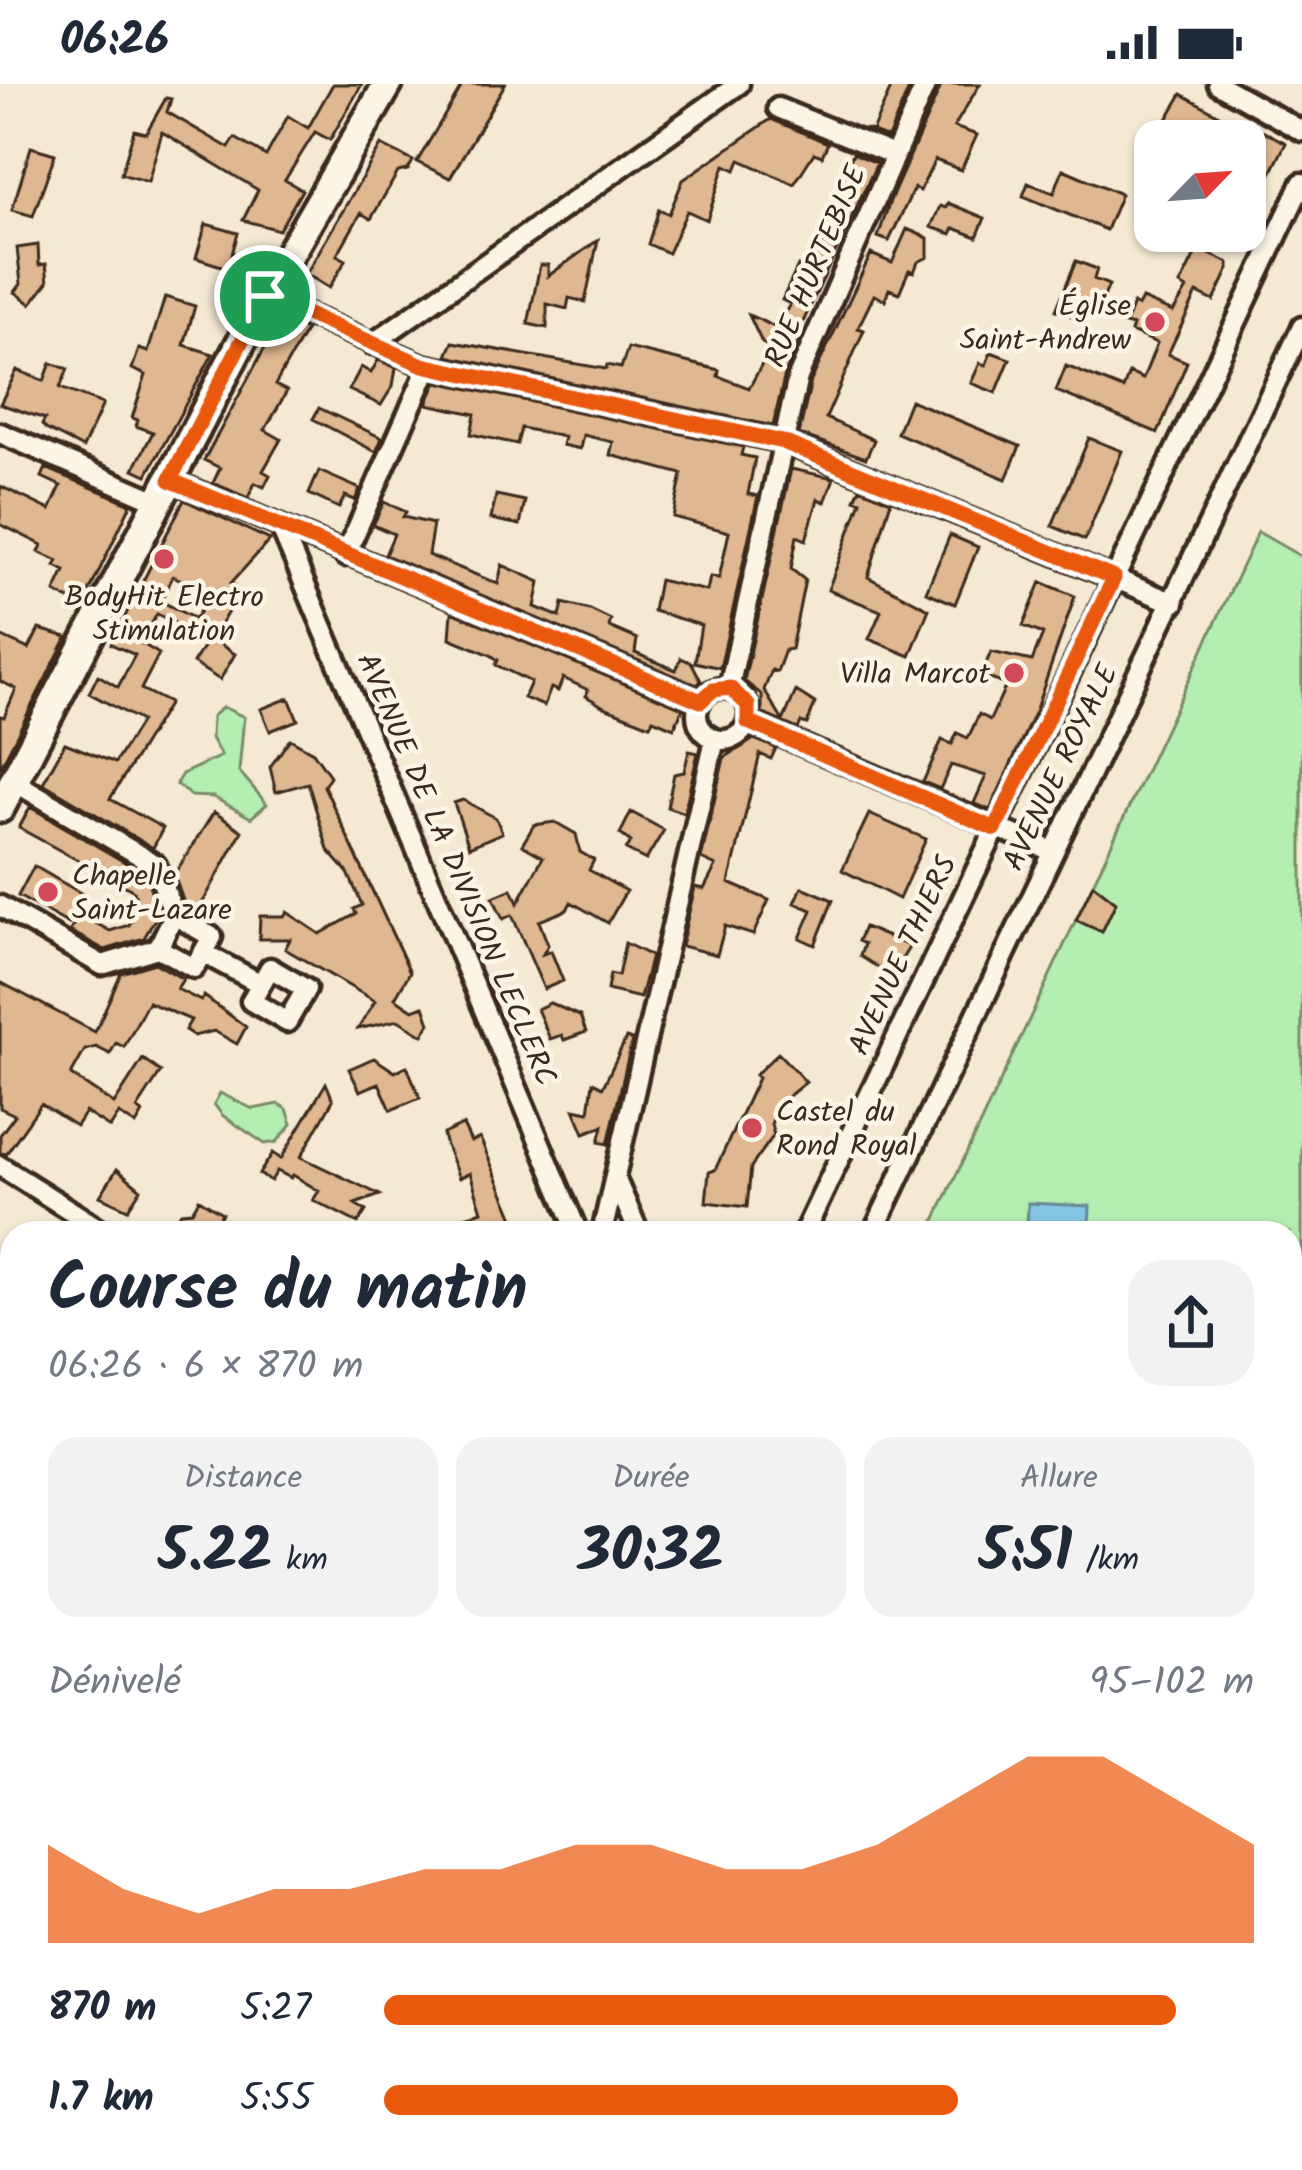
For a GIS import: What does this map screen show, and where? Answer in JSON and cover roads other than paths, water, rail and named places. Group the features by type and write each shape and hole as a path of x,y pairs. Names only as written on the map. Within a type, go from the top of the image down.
{"main road":[{"path":"0,808 265,296 388,84"}],"street":[{"path":"372,344 739,84"},
{"name":"RUE HURTEBISE","path":"730,688 798,377 926,84"},
{"path":"1218,84 1302,131"},
{"path":"778,108 894,155"},
{"name":"AVENUE THIERS","path":"810,1221 1302,183"},
{"path":"265,296 423,365 783,442 1174,603"},
{"name":"AVENUE ROYALE","path":"879,1221 1302,327"},
{"path":"345,556 424,377 423,365"},
{"path":"0,433 281,528 701,701"},
{"name":"AVENUE DE LA DIVISION LECLERC","path":"281,528 573,1221"},
{"path":"730,688 748,705 748,722 739,735 715,739 699,723 701,701 713,690 730,688"},
{"path":"748,722 1052,851"},
{"path":"605,1221 715,739"},
{"path":"0,906 102,965 158,948 194,968 212,937 174,915 156,865 14,781"},
{"path":"158,948 174,915"},
{"path":"203,953 261,984"},
{"path":"0,1166 87,1221"},
{"path":"616,1180 634,1221"}],"water":[{"path":"1028,1203 1090,1206 1089,1221 1027,1221"}],"place":[{"name":"Église Saint-Andrew","path":"1155,322"},
{"name":"BodyHit Electro Stimulation","path":"164,559"},
{"name":"Villa Marcot","path":"1014,673"},
{"name":"Chapelle Saint-Lazare","path":"48,892"},
{"name":"Castel du Rond Royal","path":"752,1128"}]}
